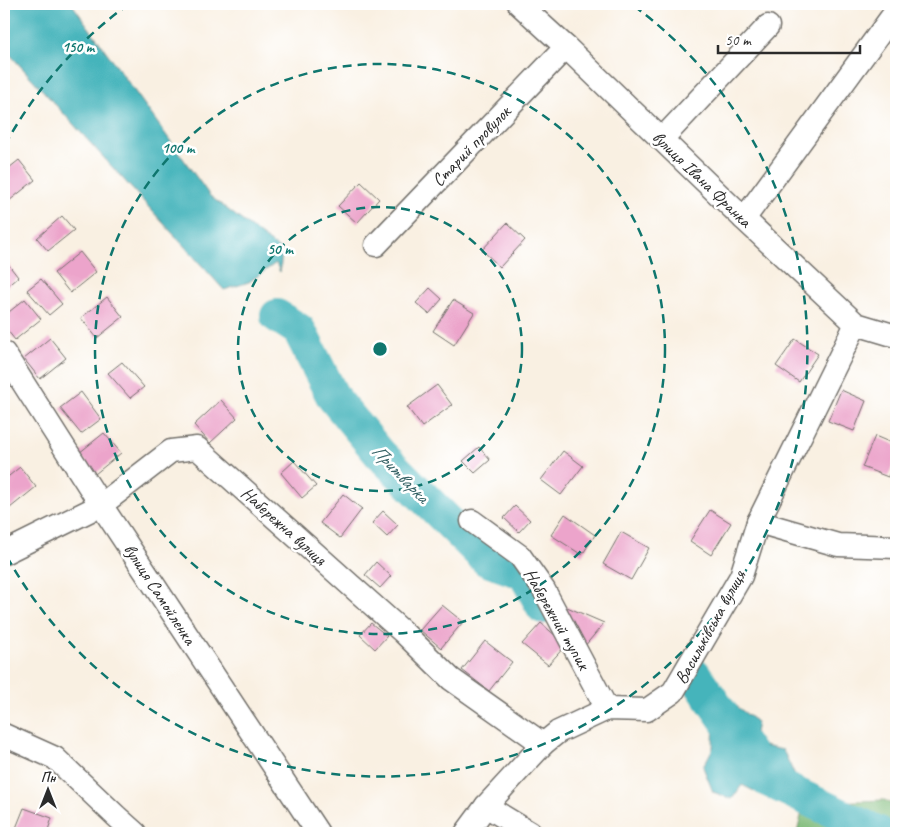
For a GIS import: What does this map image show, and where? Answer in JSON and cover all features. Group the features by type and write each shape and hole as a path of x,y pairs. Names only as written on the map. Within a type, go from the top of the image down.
{"street":[{"name":"вулиця Івана Франка","path":"519,4 856,324 896,336"},
{"path":"744,219 896,11"},
{"path":"662,139 768,26"},
{"name":"Старий провулок","path":"376,245 566,48"},
{"name":"Васильківська вулиця","path":"466,833 486,806 542,744 558,732 608,709 647,710 673,692 741,576 758,522 856,324"},
{"name":"вулиця Самойленка","path":"4,353 101,505 318,833"},
{"name":"Набережна вулиця","path":"4,553 101,505 171,451 197,448 404,632 451,679 542,744"},
{"name":"Набережний тупик","path":"472,521 520,556 544,590 608,709"},
{"path":"758,522 838,545 896,547"},
{"path":"4,735 55,758 111,825 135,833"},
{"path":"486,806 530,833"}],"green space":[{"path":"885,800 896,807 896,833 797,833 804,803"}],"water":[{"path":"4,4 72,4 210,196 282,251 280,272 276,263 249,282 224,290 4,48"},
{"path":"735,705 757,722 753,744 783,750 796,778 764,796 742,785 732,799 713,792 703,767 713,748 714,709"}],"building":[{"path":"19,160 35,180 9,201 4,195 4,172"},
{"path":"361,182 379,199 357,223 338,206"},
{"path":"62,216 74,230 48,251 37,238"},
{"path":"507,223 525,240 500,267 482,250"},
{"path":"80,252 96,272 70,293 54,273"},
{"path":"4,259 18,277 4,289"},
{"path":"41,279 62,304 49,315 27,290"},
{"path":"430,288 442,299 429,314 416,303"},
{"path":"107,297 123,317 97,338 81,318"},
{"path":"25,299 41,319 15,340 4,326 4,316"},
{"path":"453,300 474,313 454,345 433,331"},
{"path":"50,338 66,358 40,379 24,359"},
{"path":"795,339 818,354 799,382 776,366"},
{"path":"122,362 144,387 130,398 108,373"},
{"path":"437,385 452,405 422,427 407,407"},
{"path":"841,390 866,401 854,431 828,421"},
{"path":"81,392 101,419 81,434 60,408"},
{"path":"221,400 237,418 210,443 194,425"},
{"path":"104,433 121,453 95,474 79,453"},
{"path":"875,436 896,445 896,456 888,477 862,467"},
{"path":"479,447 490,460 475,473 463,461"},
{"path":"563,451 583,466 561,495 541,480"},
{"path":"294,461 316,486 302,498 281,473"},
{"path":"20,467 36,487 10,508 4,500 4,480"},
{"path":"343,494 362,509 340,538 320,523"},
{"path":"515,506 530,520 519,532 504,518"},
{"path":"710,510 731,523 711,555 690,541"},
{"path":"383,511 398,525 387,537 372,523"},
{"path":"565,514 595,535 582,555 551,535"},
{"path":"621,532 649,548 631,580 603,564"},
{"path":"376,562 391,576 380,588 365,575"},
{"path":"442,605 463,622 441,648 420,630"},
{"path":"567,607 604,623 584,647 559,614"},
{"path":"371,623 387,636 375,649 360,635"},
{"path":"541,623 566,645 548,665 522,644"},
{"path":"485,641 512,662 489,691 462,670"},
{"path":"24,808 52,818 47,833 14,833"}],"waterway":[{"name":"Притварка","path":"277,316 299,330 333,397 380,454 487,560 524,573 543,607"},
{"path":"694,674 767,780 879,833"}]}
